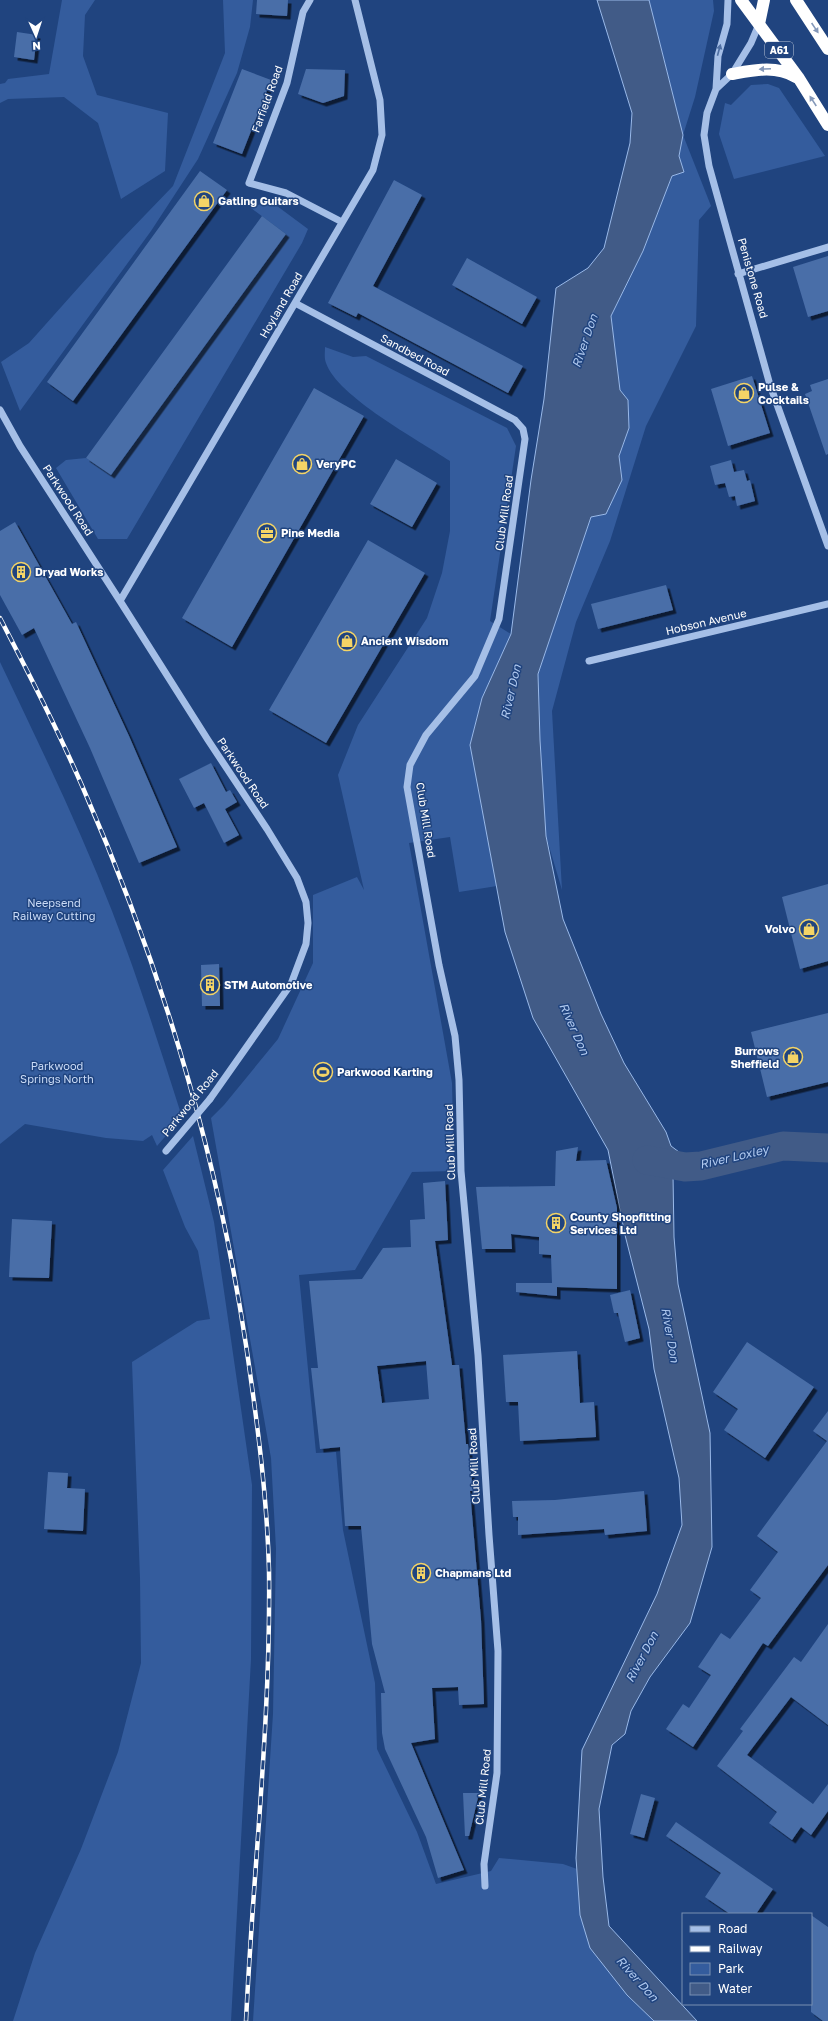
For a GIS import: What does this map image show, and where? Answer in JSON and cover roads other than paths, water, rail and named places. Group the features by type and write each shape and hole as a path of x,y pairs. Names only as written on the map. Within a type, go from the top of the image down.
{"highway":[{"name":"A61","path":"741,0 798,77 828,125"},
{"path":"759,24 764,0"},
{"path":"796,0 828,49"},
{"path":"732,74 762,69 778,69 798,77"}],"street":[{"name":"Farfield Road","path":"310,0 303,12 287,83 249,182 286,193 342,222"},
{"name":"Hoyland Road","path":"120,601 373,170 382,135 380,100 355,0"},
{"path":"716,89 718,56 727,24 728,0"},
{"name":"Penistone Road","path":"759,24 751,43 732,74 716,89 706,113 704,135 708,166 770,385 828,546"},
{"path":"738,274 828,247"},
{"name":"Sandbed Road","path":"295,303 515,420 523,429"},
{"name":"Parkwood Road","path":"0,410 20,446 208,740 267,829 297,878 306,902 308,923 306,944 291,984 210,1100 166,1151"},
{"name":"Club Mill Road","path":"485,1886 484,1864 497,1773 498,1650 477,1347 461,1172 459,1080 455,1036 438,957 407,786 410,765 426,735 475,676 499,619 525,439 523,429"},
{"name":"Hobson Avenue","path":"589,661 828,604"}],"water":[{"name":"River Don","path":"597,0 649,0 683,135 679,156 684,172 672,176 643,251 611,316 620,390 628,400 629,428 619,456 622,480 606,514 591,517 538,674 540,740 546,836 563,919 601,1014 624,1063 666,1132 671,1146 683,1155 686,1174 673,1175 674,1237 678,1284 710,1433 712,1547 690,1623 650,1677 631,1711 625,1734 612,1745 599,1809 603,1877 609,1926 697,2021 654,2021 627,1995 590,1948 580,1915 576,1858 582,1750 657,1594 682,1525 679,1478 654,1369 649,1329 625,1235 608,1150 533,1018 505,932 470,745 482,698 511,634 531,480 544,399 556,288 588,268 604,248 630,143 632,113"}],"waterway":[{"name":"River Loxley","path":"647,1160 685,1167 701,1166 783,1146 828,1148"}],"railway":[{"path":"0,618 43,702 83,788 137,923 183,1061 202,1131 234,1273 258,1429 264,1486 269,1570 267,1683 246,2021"}],"place":[{"name":"Gatling Guitars","path":"204,201"},
{"name":"Pulse & Cocktails","path":"744,393"},
{"name":"VeryPC","path":"302,464"},
{"name":"Pine Media","path":"267,533"},
{"name":"Dryad Works","path":"21,572"},
{"name":"Ancient Wisdom","path":"347,641"},
{"name":"Volvo","path":"809,929"},
{"name":"STM Automotive","path":"210,985"},
{"name":"Burrows Sheffield","path":"793,1057"},
{"name":"Parkwood Karting","path":"323,1072"},
{"name":"County Shopfitting Services Ltd","path":"556,1223"},
{"name":"Chapmans Ltd","path":"421,1573"}],"park label":[{"name":"Neepsend Railway Cutting","path":"54,909"},
{"name":"Parkwood Springs North","path":"57,1072"}]}
